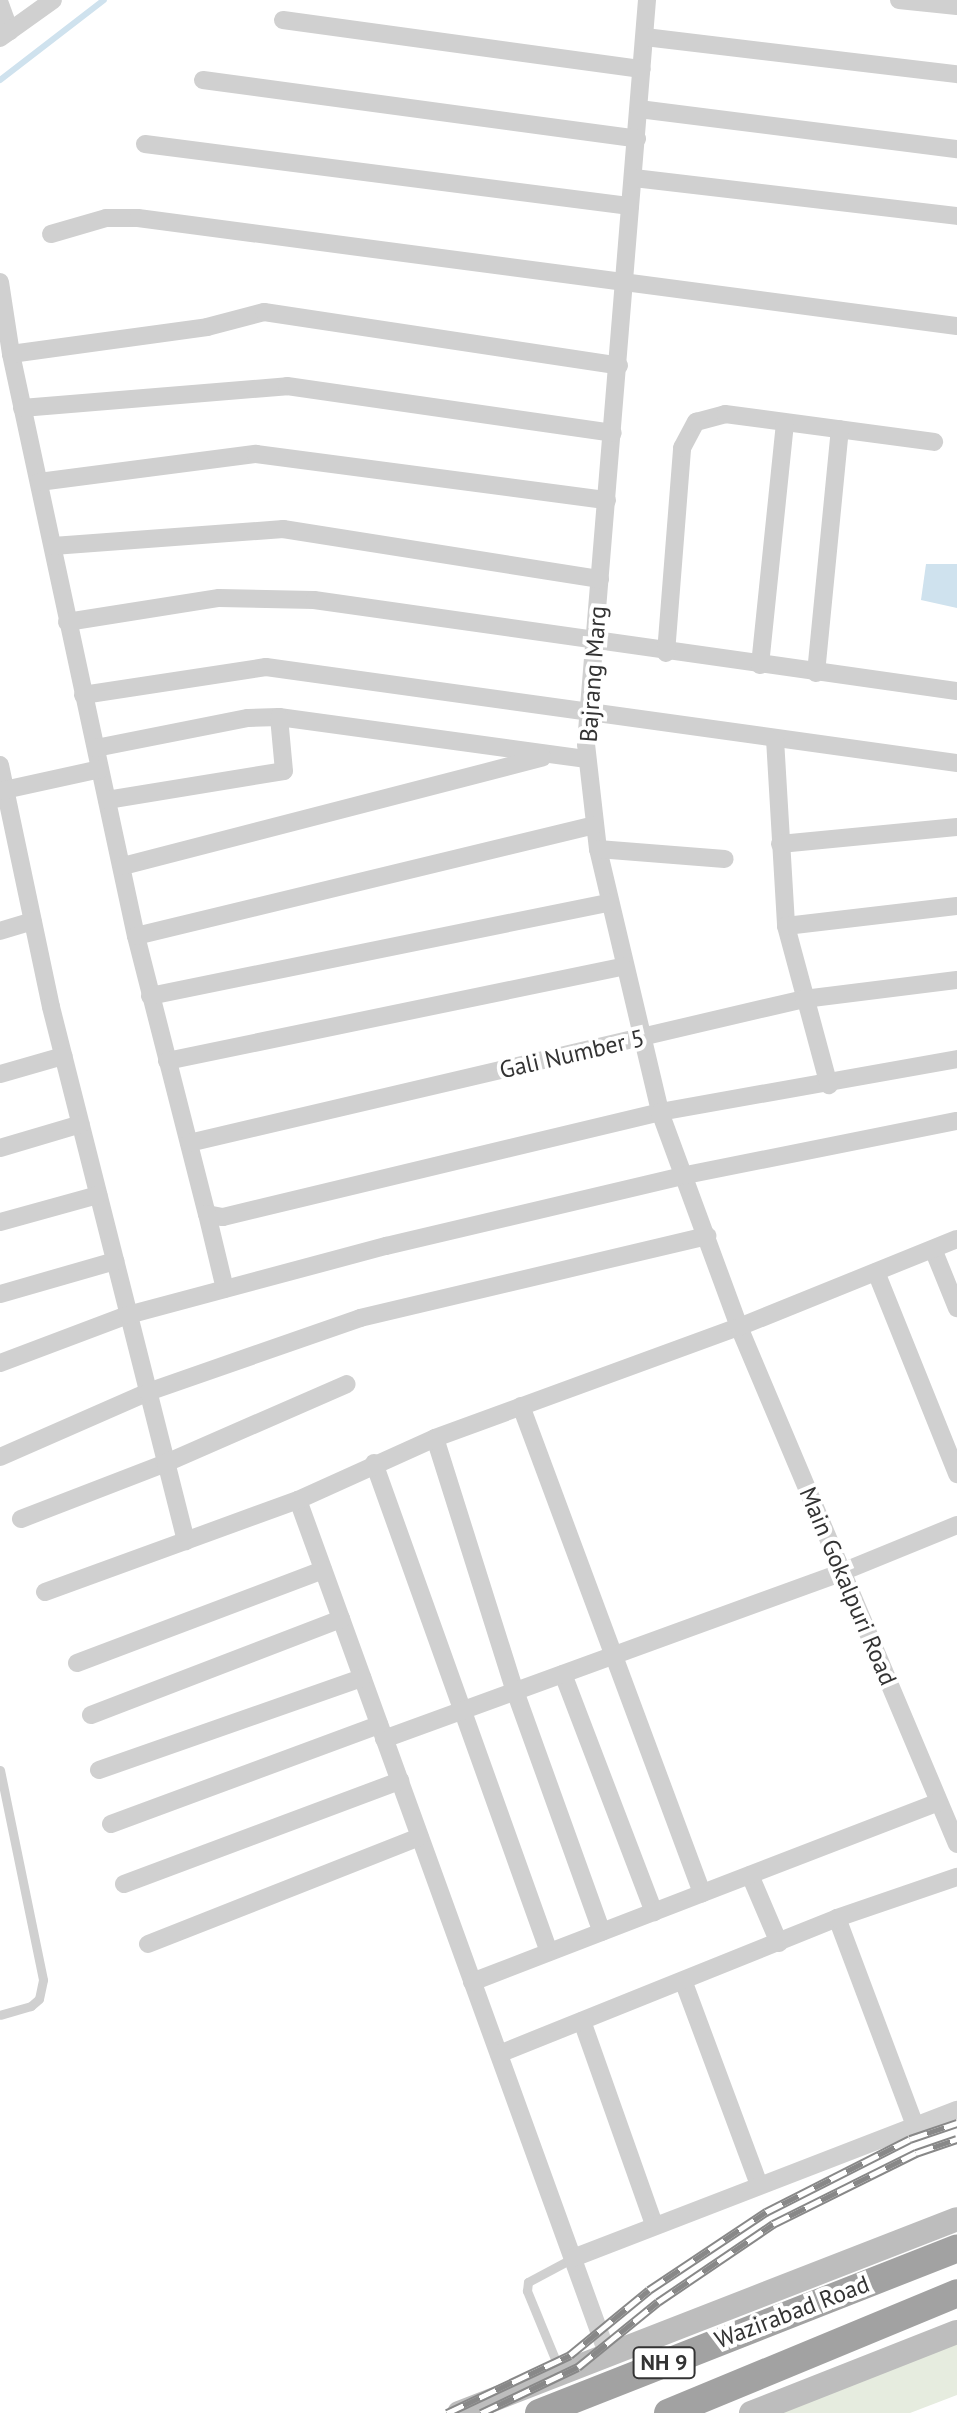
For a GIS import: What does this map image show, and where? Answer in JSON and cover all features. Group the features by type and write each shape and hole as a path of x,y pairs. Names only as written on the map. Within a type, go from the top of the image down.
{"highway":[{"name":"Wazirabad Road","path":"539,2413 957,2248"},
{"name":"Wazirabad Road","path":"668,2413 957,2293"}],"main road":[{"path":"459,2413 957,2219"},
{"path":"751,2413 957,2332"}],"street":[{"path":"0,4 5,35 53,0"},
{"name":"Bajrang Marg","path":"646,0 587,759 598,849 640,1038 660,1112 686,1175 739,1327"},
{"path":"899,0 957,6"},
{"path":"283,20 642,69"},
{"path":"645,37 957,74"},
{"path":"203,80 637,139"},
{"path":"639,109 957,149"},
{"path":"145,144 630,206"},
{"path":"634,178 957,216"},
{"path":"51,234 122,217 957,326"},
{"path":"0,282 22,408 136,936 225,1289"},
{"path":"11,354 207,327 264,312 619,366"},
{"path":"22,408 287,386 613,433"},
{"path":"666,653 687,433 696,422 725,414 934,442"},
{"path":"760,665 785,423"},
{"path":"816,673 840,429"},
{"path":"39,482 256,454 607,500"},
{"path":"53,546 283,529 600,579"},
{"path":"67,622 257,595 957,691"},
{"path":"83,695 266,667 957,763"},
{"path":"96,748 248,718 279,717 587,759"},
{"path":"107,800 284,771 279,717"},
{"path":"775,739 786,926 829,1085"},
{"path":"123,866 552,755"},
{"path":"0,765 63,1056 186,1541"},
{"path":"3,790 100,769"},
{"path":"136,936 594,825"},
{"path":"780,844 957,827"},
{"path":"598,849 725,859"},
{"path":"0,863 19,857"},
{"path":"150,996 609,903"},
{"path":"786,926 957,906"},
{"path":"0,931 33,921"},
{"path":"167,1061 622,967"},
{"name":"Gali Number 5","path":"189,1143 804,999 957,980"},
{"path":"0,1074 63,1056"},
{"path":"207,1214 223,1217 660,1112 829,1085 957,1059"},
{"path":"0,1363 129,1315 225,1289 686,1175 957,1121"},
{"path":"0,1148 81,1124"},
{"path":"0,1222 98,1195"},
{"path":"0,1457 148,1392 360,1318 707,1236"},
{"path":"45,1592 298,1500 435,1438 739,1327 957,1239"},
{"path":"933,1249 957,1308"},
{"path":"0,1294 115,1261"},
{"path":"876,1272 957,1474"},
{"name":"Main Gokalpuri Road","path":"739,1327 957,1844"},
{"path":"21,1519 166,1463 347,1384"},
{"path":"521,1406 702,1893"},
{"path":"435,1438 515,1691 602,1932"},
{"path":"374,1463 459,1711 549,1952"},
{"path":"298,1500 608,2356"},
{"path":"111,1824 382,1732 459,1711 842,1572 957,1525"},
{"path":"77,1663 323,1570"},
{"path":"91,1715 341,1619"},
{"path":"563,1674 654,1912"},
{"path":"99,1770 362,1678"},
{"path":"124,1884 400,1781"},
{"path":"472,1982 939,1802"},
{"path":"148,1944 420,1837"},
{"path":"750,1875 779,1943"},
{"path":"499,2054 684,1983 837,1918 957,1877"},
{"path":"837,1918 915,2126"},
{"path":"684,1983 759,2185"},
{"path":"582,2021 654,2224"},
{"path":"573,2258 654,2224 957,2110"}],"lane":[{"path":"0,1770 43,1980 39,1999 31,2006 0,2015"},
{"path":"562,2374 528,2282 573,2258"}],"shaded area":[{"path":"957,2341 957,2395 910,2413 770,2413"}],"water":[{"path":"926,564 957,564 957,608 921,600"}],"waterway":[{"path":"0,80 104,0"}],"railway":[{"path":"447,2413 570,2355 649,2290 766,2212 910,2139 957,2123"},
{"path":"481,2413 578,2367 658,2302 773,2224 916,2153 957,2139"}]}
